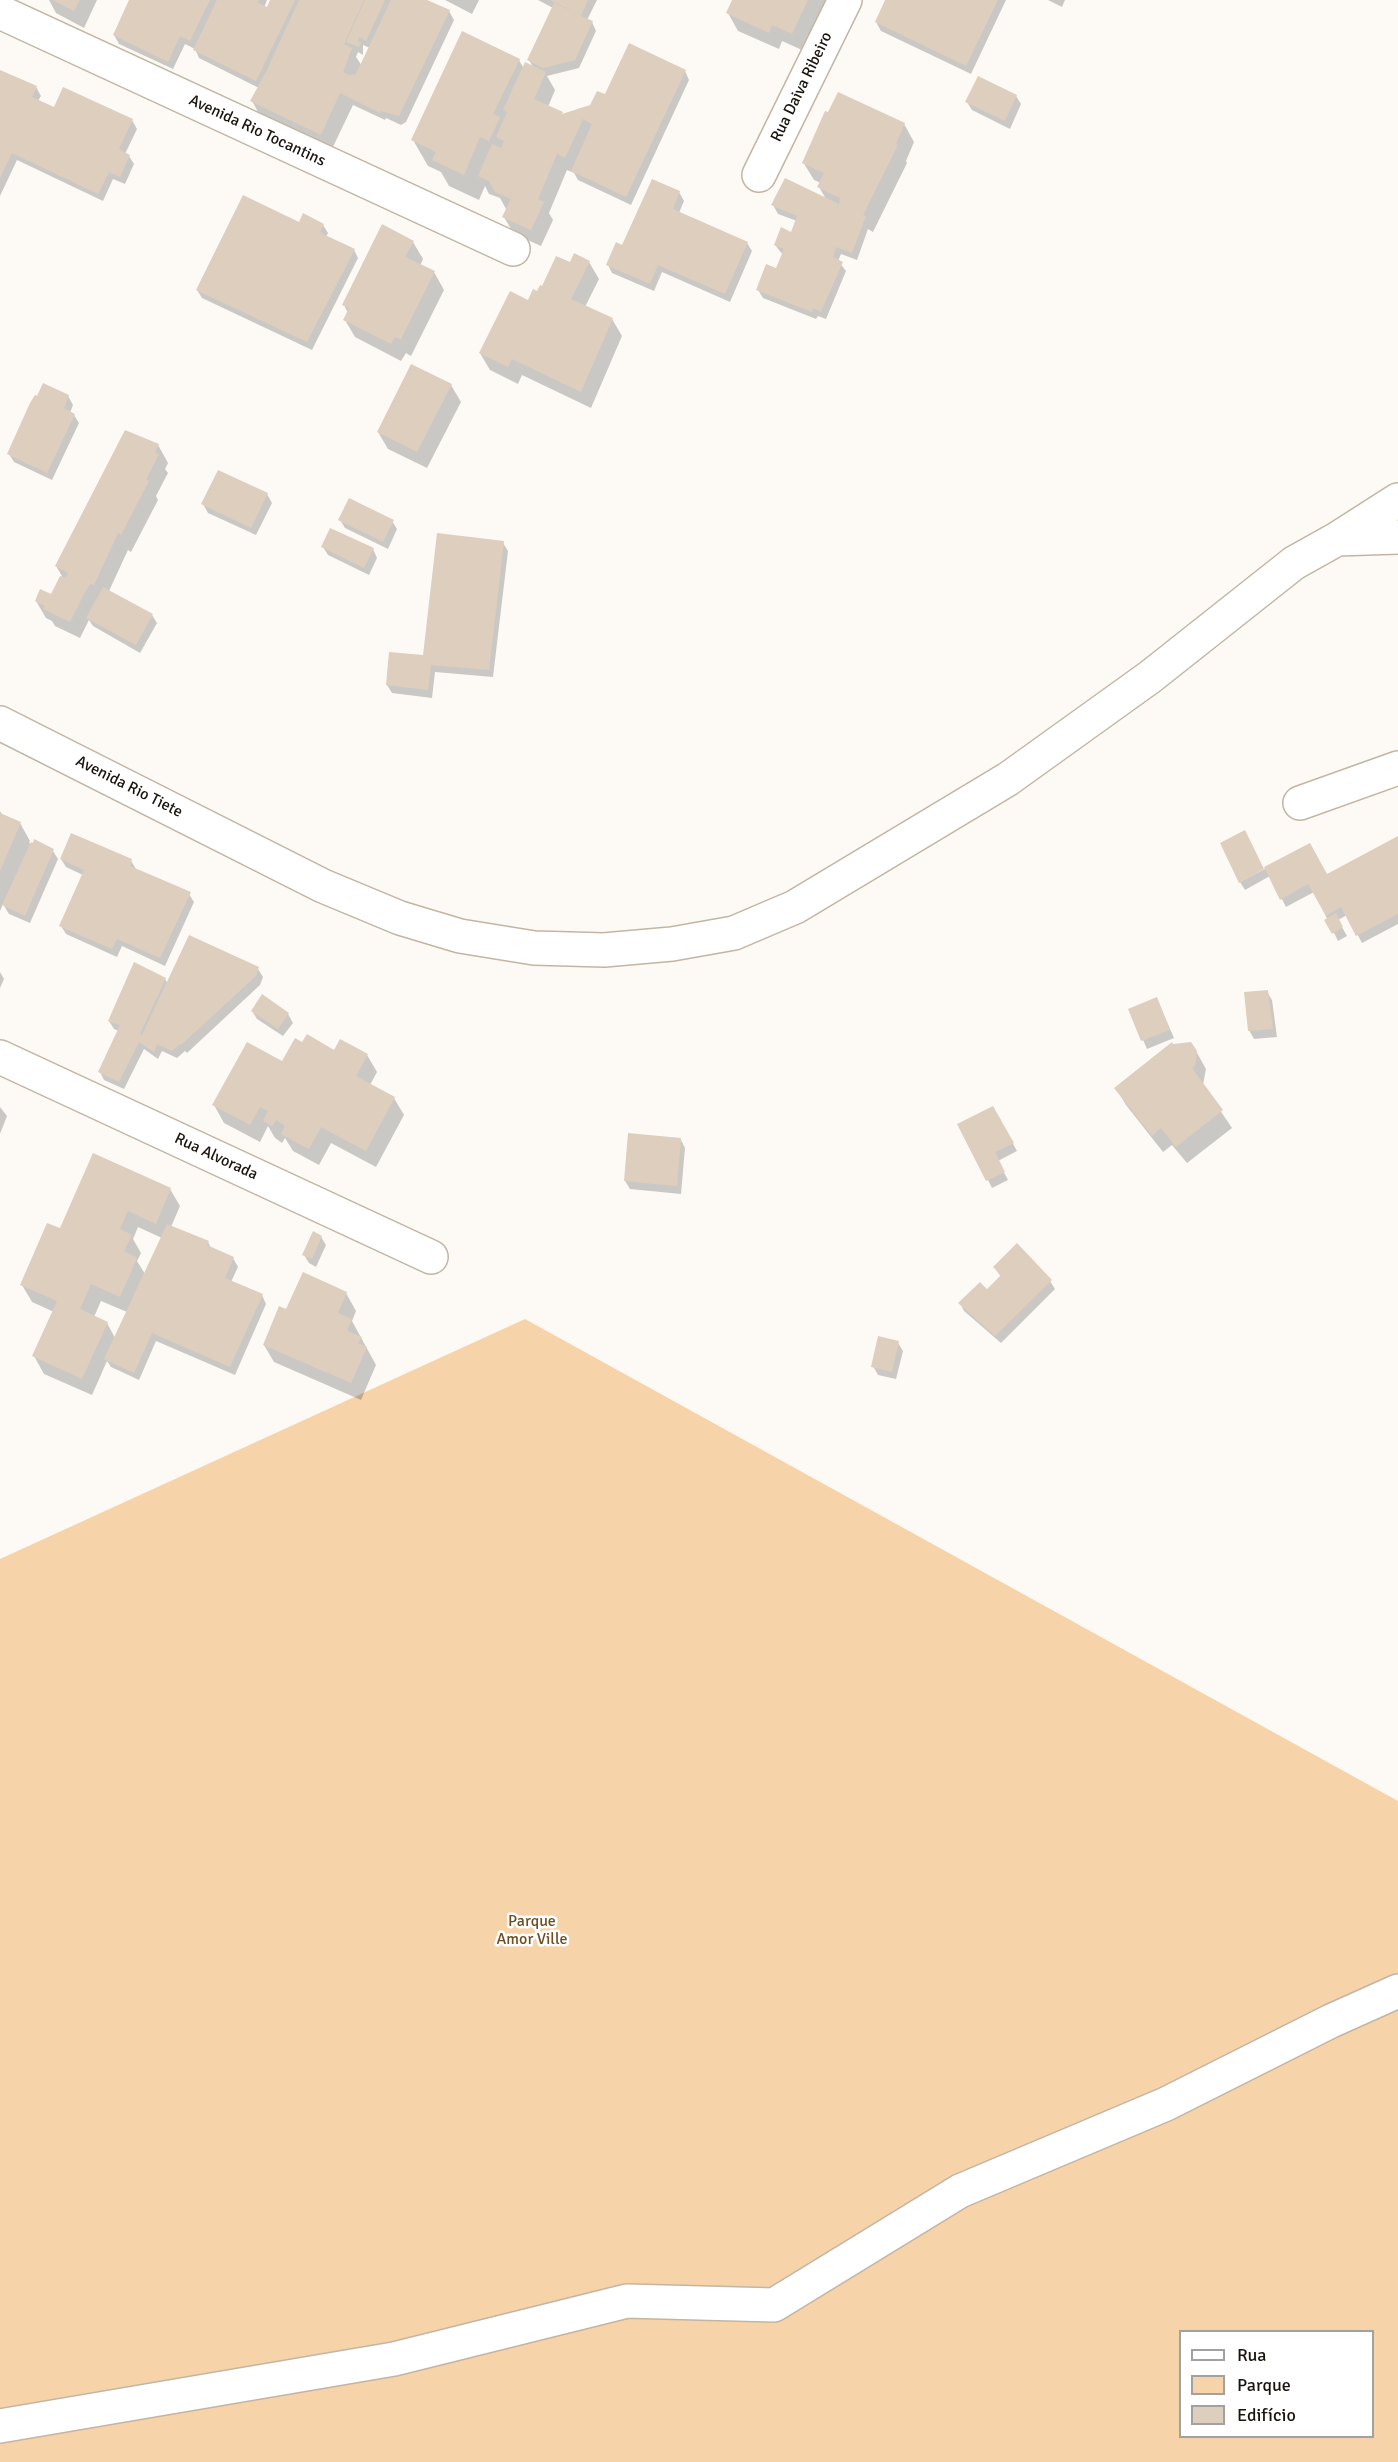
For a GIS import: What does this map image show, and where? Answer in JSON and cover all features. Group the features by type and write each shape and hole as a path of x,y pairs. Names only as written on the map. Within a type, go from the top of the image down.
{"street":[{"name":"Rua Daiva Ribeiro","path":"759,175 845,0"},
{"name":"Avenida Rio Tocantins","path":"0,12 513,249"},
{"name":"Avenida Rio Tiete","path":"0,723 323,886 400,918 460,936 534,948 604,950 672,944 734,933 795,907 1008,779 1150,677 1294,563 1398,500"},
{"path":"1337,539 1398,537"},
{"path":"1300,803 1398,768"},
{"name":"Rua Alvorada","path":"0,1057 431,1257"},
{"path":"0,2426 393,2359 627,2301 774,2305 960,2191 1166,2104 1331,2021 1398,1991"}],"green space":[{"name":"Parque Amor Ville","path":"525,1319 1398,1801 1398,2462 0,2462 0,1559"}],"building":[{"path":"53,0 80,0 74,11"},
{"path":"129,0 210,0 190,41 180,36 168,62 113,35"},
{"path":"217,0 259,0 258,3 267,7 270,0 295,0 256,81 193,50"},
{"path":"299,0 364,0 344,44 352,48 343,72 349,75 356,74 391,0 427,0 450,10 399,116 381,111 380,113 340,93 321,135 250,101"},
{"path":"365,0 385,0 366,41 359,37 358,41 361,43 359,47 346,42"},
{"path":"550,0 588,0 581,16 593,21 575,60 543,68 527,60 554,3 578,14"},
{"path":"732,0 808,0 792,34 772,25 769,33 726,13"},
{"path":"885,0 998,0 966,66 875,22"},
{"path":"462,31 520,59 493,114 500,117 489,141 480,137 464,175 432,160 436,152 411,140"},
{"path":"629,43 686,70 626,197 571,171 592,124 583,119 565,158 557,154 538,199 544,202 531,230 502,217 511,199 495,192 489,181 478,176 492,144 501,148 504,141 496,137 507,112 503,110 525,62 546,72 534,99 563,112 562,114 590,105 597,91 605,94"},
{"path":"0,70 37,86 32,97 54,107 63,87 133,119 119,149 130,155 120,177 109,172 98,194 12,153 0,178"},
{"path":"978,76 1017,95 1005,121 965,102"},
{"path":"838,92 905,123 896,144 898,145 863,215 866,216 852,253 836,247 833,257 843,262 821,312 813,308 812,312 756,290 766,264 776,268 784,249 774,245 781,227 791,232 797,216 771,205 785,178 839,204 840,198 817,187 824,173 802,163 825,111 828,112"},
{"path":"652,179 680,191 673,209 748,242 725,294 658,265 650,284 606,265 616,242 622,245"},
{"path":"243,195 299,222 303,213 324,224 320,231 325,235 355,249 307,342 196,290"},
{"path":"382,224 414,241 405,257 435,271 401,339 395,337 391,344 343,320 349,308 342,305"},
{"path":"574,253 590,261 571,299 613,318 581,392 512,359 508,367 479,353 510,291 528,300 533,289 537,291 540,285 542,286 556,256 570,262"},
{"path":"411,364 452,384 417,452 377,432"},
{"path":"43,383 69,395 64,408 75,414 47,473 7,454 30,403 35,395 37,396"},
{"path":"125,430 159,444 155,453 159,454 146,480 149,481 121,535 118,533 94,585 90,584 70,622 43,609 45,606 35,601 40,589 51,594 60,576 66,578 68,573 55,566"},
{"path":"218,470 268,493 251,528 201,504"},
{"path":"349,498 394,520 383,542 338,520"},
{"path":"330,528 374,548 364,568 321,547"},
{"path":"437,533 504,541 489,670 431,665 428,690 386,685 389,652 423,655"},
{"path":"103,587 153,614 136,645 86,618"},
{"path":"0,813 21,822 0,871"},
{"path":"1245,830 1264,869 1239,883 1220,843"},
{"path":"71,833 132,859 130,866 191,892 160,958 117,939 112,949 59,926 84,870 60,859"},
{"path":"1398,836 1398,914 1356,936 1341,907 1326,916 1308,884 1280,900 1264,867 1310,843 1327,874"},
{"path":"34,839 54,849 25,916 2,905"},
{"path":"1336,913 1343,927 1332,934 1324,920"},
{"path":"189,935 259,967 256,976 172,1051 157,1044 154,1052 139,1042 119,1082 98,1072 120,1025 108,1021 134,962 166,978 140,1034 142,1035"},
{"path":"1268,990 1273,1029 1248,1031 1244,992"},
{"path":"262,994 289,1013 278,1029 251,1011"},
{"path":"1157,997 1170,1030 1141,1041 1128,1009"},
{"path":"307,1034 334,1050 340,1039 368,1054 356,1076 395,1097 366,1151 321,1127 309,1149 281,1134 285,1126 276,1120 272,1126 263,1121 268,1111 260,1107 250,1125 212,1105 247,1042 282,1061 295,1038 302,1042"},
{"path":"1172,1042 1173,1044 1191,1042 1197,1051 1195,1066 1192,1068 1223,1110 1176,1147 1161,1128 1152,1136 1114,1088"},
{"path":"993,1106 1014,1143 995,1152 1005,1172 986,1181 957,1124"},
{"path":"628,1133 681,1138 677,1186 624,1181"},
{"path":"93,1153 171,1188 156,1224 128,1211 120,1229 132,1235 124,1251 137,1258 120,1297 91,1284 80,1309 108,1322 82,1379 32,1356 57,1301 20,1285 47,1223 60,1228"},
{"path":"167,1224 209,1241 207,1245 234,1257 225,1278 263,1294 230,1367 152,1333 134,1373 104,1359"},
{"path":"313,1231 322,1236 312,1259 302,1255"},
{"path":"1017,1243 1052,1280 995,1336 958,1303 980,1282 987,1289 1001,1275 993,1267"},
{"path":"303,1272 347,1292 338,1313 352,1319 347,1331 362,1337 358,1343 367,1347 351,1383 263,1345 279,1306 286,1309"},
{"path":"878,1336 899,1341 892,1372 871,1367"}]}
